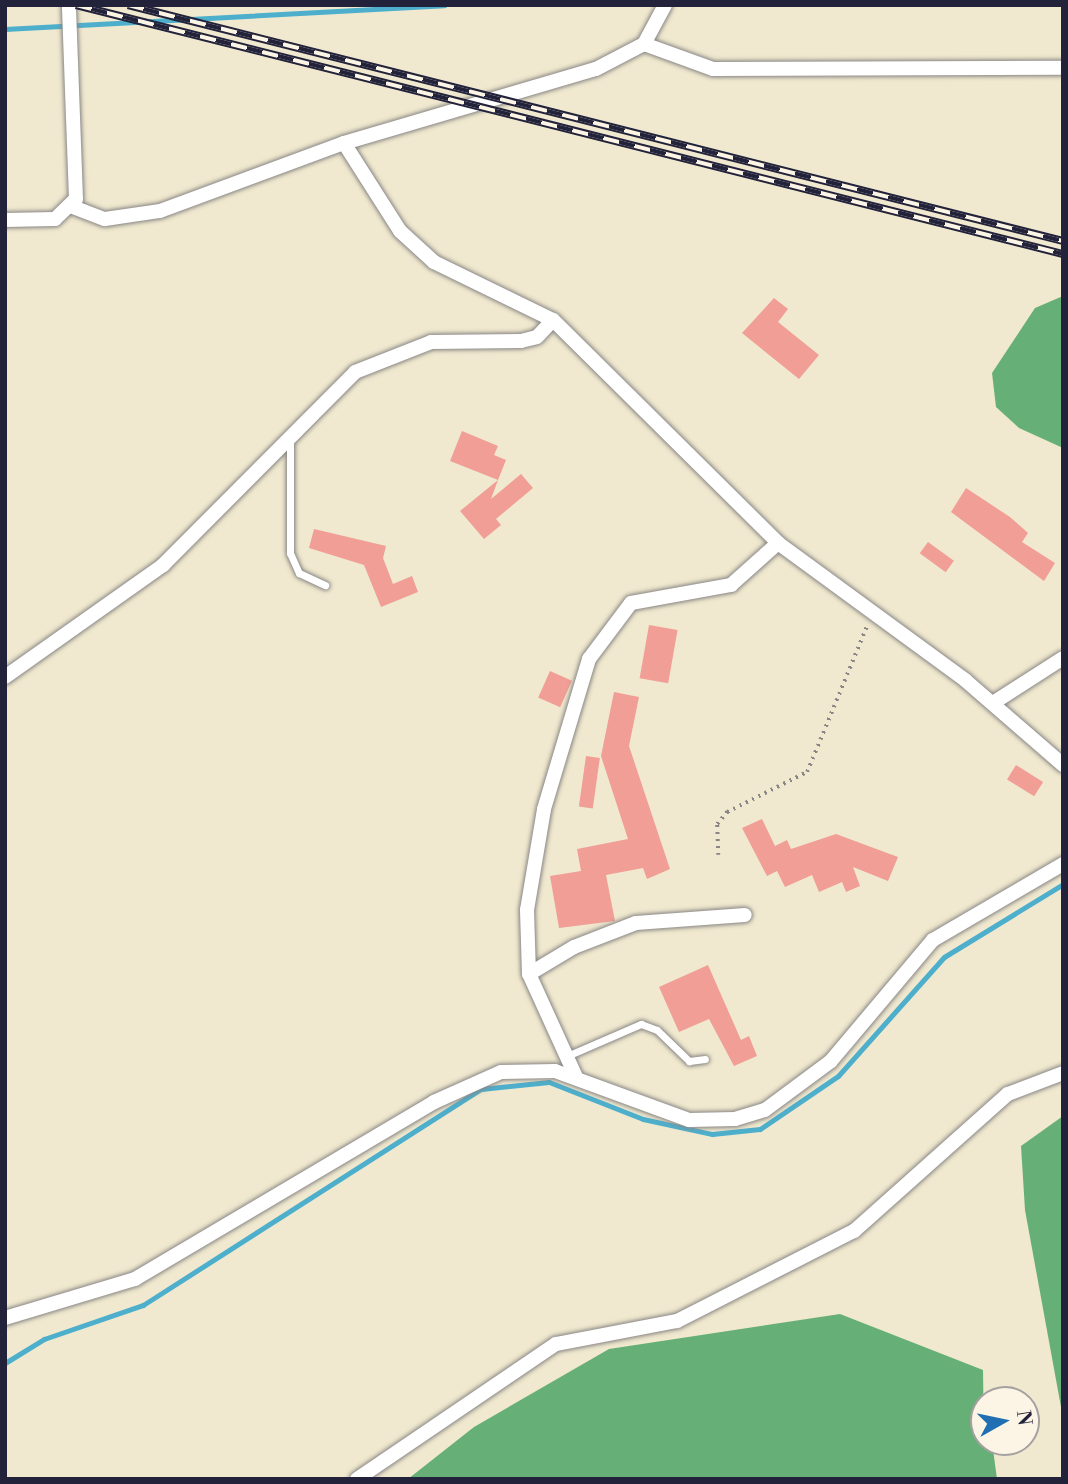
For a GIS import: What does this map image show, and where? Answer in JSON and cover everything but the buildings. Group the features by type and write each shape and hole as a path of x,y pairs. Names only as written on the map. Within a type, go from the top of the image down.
{"street":[{"path":"5,220 55,219 73,207 79,186 69,5"},
{"path":"73,207 105,219 160,211 344,143 596,69 644,44 665,5"},
{"path":"644,44 713,69 1063,68"},
{"path":"344,143 386,212 434,262 553,320 778,543 993,703 1063,765"},
{"path":"5,677 163,565 355,372 377,360 457,338 521,341 537,337 553,320"},
{"path":"576,1077 528,974 527,911 544,809 589,659 631,603 731,585 778,543"},
{"path":"993,703 1063,658"},
{"path":"5,1318 135,1279 482,1077 536,1068 576,1077 689,1120 765,1110 831,1061 933,940 1063,864"},
{"path":"528,974 574,947 636,923 745,915"},
{"path":"357,1479 556,1344 677,1321 854,1231 1008,1094 1063,1073"}],"lane":[{"path":"290,435 290,554 299,573 325,584"},
{"path":"567,1056 641,1024 657,1030 689,1061 705,1059"}],"path":[{"path":"718,855 717,824 727,812 807,772 874,612"}],"green space":[{"path":"1063,296 1063,448 1019,428 996,407 992,373 1035,308"},
{"path":"1063,1116 1063,1418 1025,1210 1021,1146"},
{"path":"840,1314 983,1370 983,1386 970,1386 970,1456 994,1456 997,1479 408,1479 474,1427 609,1349"}],"waterway":[{"path":"5,29 444,5"},
{"path":"5,1363 44,1339 143,1305 481,1089 549,1082 643,1119 712,1134 760,1129 838,1076 944,957 1063,884"}],"railway":[{"path":"76,5 1063,254"},
{"path":"128,5 1063,241"}]}
